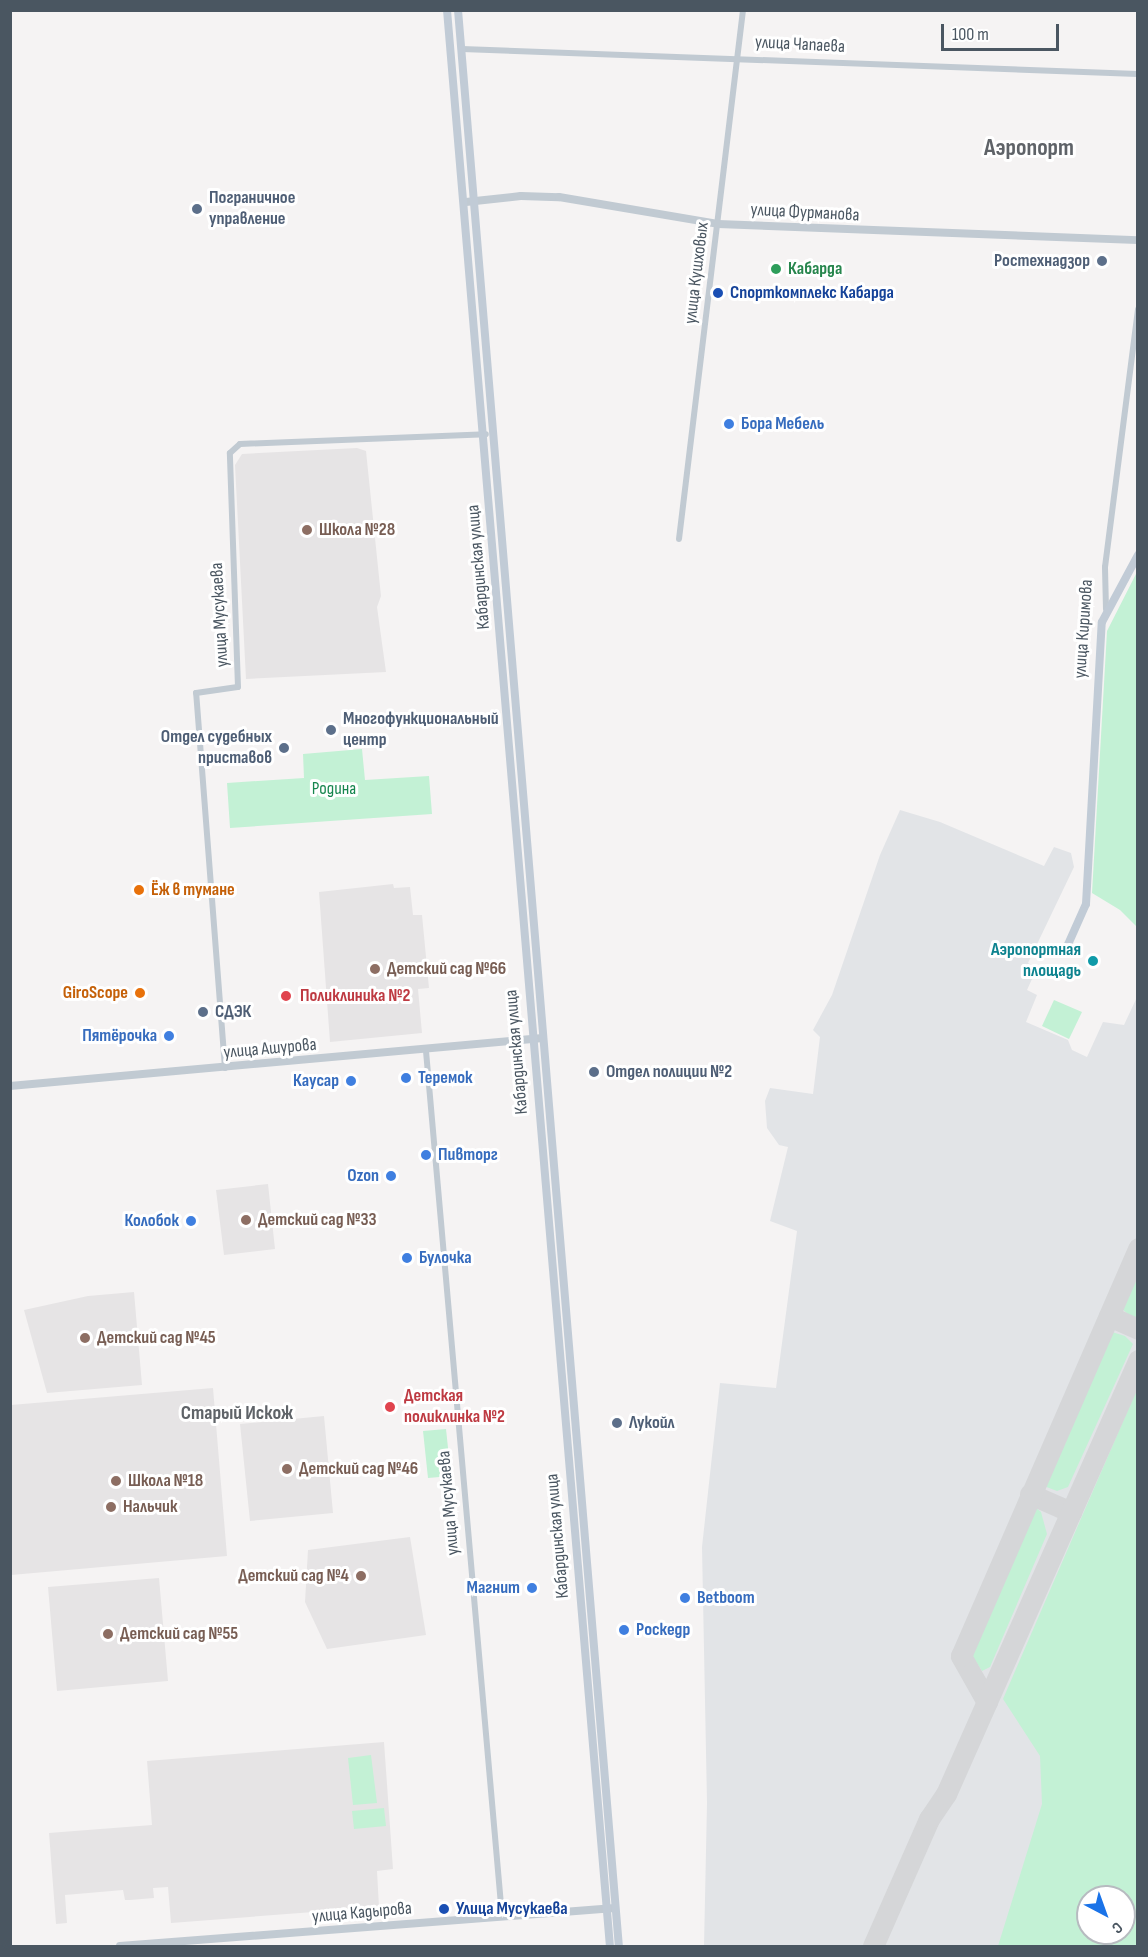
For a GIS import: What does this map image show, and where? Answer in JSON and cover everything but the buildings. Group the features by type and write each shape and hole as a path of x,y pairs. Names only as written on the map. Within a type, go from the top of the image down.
{"main road":[{"name":"Кабардинская улица","path":"447,10 470,202"},
{"name":"Кабардинская улица","path":"458,10 470,202 543,1038 612,1908 610,1947"},
{"name":"Кабардинская улица","path":"489,434 532,1040 612,1908 619,1947"},
{"path":"1106,609 1137,555"},
{"name":"улица Киримова","path":"1066,949 1086,904 1099,655 1106,609"}],"street":[{"name":"улица Кушховых","path":"679,539 743,10"},
{"name":"улица Чапаева","path":"462,49 737,57 1137,74"},
{"name":"улица Фурманова","path":"470,202 521,196 559,197 718,224 1137,240"},
{"name":"улица Киримова","path":"1106,609 1105,567 1137,309"},
{"name":"улица Мусукаева","path":"225,1068 196,693 238,687 230,453 240,444 489,434"},
{"name":"улица Ашурова","path":"10,1086 426,1051 543,1038"},
{"name":"улица Мусукаева","path":"426,1051 502,1917"},
{"name":"улица Кадырова","path":"120,1947 612,1908"}],"shaded area":[{"name":"Школа №28","path":"357,448 366,451 381,596 377,607 386,672 246,679 235,465 242,454"},
{"path":"900,810 940,822 1044,866 1054,847 1071,853 1074,867 1028,963 1037,968 1027,990 1037,995 1026,1022 1068,1040 1072,1050 1087,1057 1103,1022 1124,1025 1137,997 1137,1946 704,1946 707,1803 702,1547 720,1383 776,1388 797,1231 770,1221 788,1147 779,1145 767,1128 765,1101 770,1088 813,1094 820,1037 813,1030 832,995 880,855"},
{"name":"Детский сад №66","path":"393,884 394,888 410,887 413,915 422,915 429,988 418,989 422,1033 330,1042 319,892"},
{"name":"Детский сад №33","path":"268,1184 275,1249 224,1255 216,1190"},
{"name":"Детский сад №45","path":"134,1292 142,1385 47,1393 24,1310 88,1296"},
{"name":"Школа №18","path":"213,1388 227,1556 11,1575 11,1405"},
{"name":"Детский сад №46","path":"324,1416 333,1513 250,1521 240,1424"},
{"name":"Детский сад №4","path":"410,1537 426,1635 327,1649 305,1602 308,1550"},
{"name":"Детский сад №55","path":"159,1578 168,1681 57,1691 48,1587"},
{"path":"384,1742 393,1869 377,1871 379,1907 171,1923 168,1887 153,1888 154,1898 130,1900 125,1900 123,1890 65,1895 67,1923 56,1924 49,1833 152,1825 147,1761"}],"green space":[{"path":"1137,572 1137,927 1120,910 1092,893 1107,631"},
{"name":"Родина","path":"362,749 365,780 429,776 432,814 230,828 227,783 304,778 303,754"},
{"path":"1054,1000 1082,1012 1069,1039 1042,1026"},
{"path":"1137,1273 1137,1319 1134,1319 1122,1309"},
{"path":"1112,1332 1125,1336 1133,1344 1068,1487 1057,1491 1044,1486"},
{"path":"1137,1389 1137,1946 998,1946 1042,1804 1040,1756 1003,1699"},
{"path":"446,1429 451,1476 428,1478 423,1431"},
{"path":"1035,1507 1041,1512 1047,1534 990,1667 982,1671 971,1654"},
{"path":"371,1755 377,1803 353,1805 348,1758"},
{"path":"384,1808 386,1826 354,1829 352,1811"}],"taxiway":[{"path":"987,1702 961,1656 1138,1248"},
{"path":"1109,1316 1138,1329"},
{"path":"873,1946 929,1819 946,1794 1138,1360"},
{"path":"1030,1494 1071,1512"}],"place":[{"name":"Пограничное управление","path":"197,209"},
{"name":"Ростехнадзор","path":"1102,261"},
{"name":"Кабарда","path":"776,269"},
{"name":"Спорткомплекс Кабарда","path":"718,293"},
{"name":"Бора Мебель","path":"729,424"},
{"name":"Школа №28","path":"307,530"},
{"name":"Многофункциональный центр","path":"331,730"},
{"name":"Отдел судебных приставов","path":"284,748"},
{"name":"Ёж в тумане","path":"139,890"},
{"name":"Аэропортная площадь","path":"1093,961"},
{"name":"Детский сад №66","path":"375,969"},
{"name":"GiroScope","path":"140,993"},
{"name":"Поликлиника №2","path":"286,996"},
{"name":"СДЭК","path":"203,1012"},
{"name":"Пятёрочка","path":"169,1036"},
{"name":"Отдел полиции №2","path":"594,1072"},
{"name":"Теремок","path":"406,1078"},
{"name":"Каусар","path":"351,1081"},
{"name":"Пивторг","path":"426,1155"},
{"name":"Ozon","path":"391,1176"},
{"name":"Детский сад №33","path":"246,1220"},
{"name":"Колобок","path":"191,1221"},
{"name":"Булочка","path":"407,1258"},
{"name":"Детский сад №45","path":"85,1338"},
{"name":"Детская поликлинка №2","path":"390,1407"},
{"name":"Лукойл","path":"617,1423"},
{"name":"Детский сад №46","path":"287,1469"},
{"name":"Школа №18","path":"116,1481"},
{"name":"Нальчик","path":"111,1507"},
{"name":"Детский сад №4","path":"361,1576"},
{"name":"Магнит","path":"532,1588"},
{"name":"Betboom","path":"685,1598"},
{"name":"Роскедр","path":"624,1630"},
{"name":"Детский сад №55","path":"108,1634"},
{"name":"Улица Мусукаева","path":"444,1909"}],"district":[{"name":"Аэропорт","path":"1029,148"},
{"name":"Старый Искож","path":"237,1413"}]}
